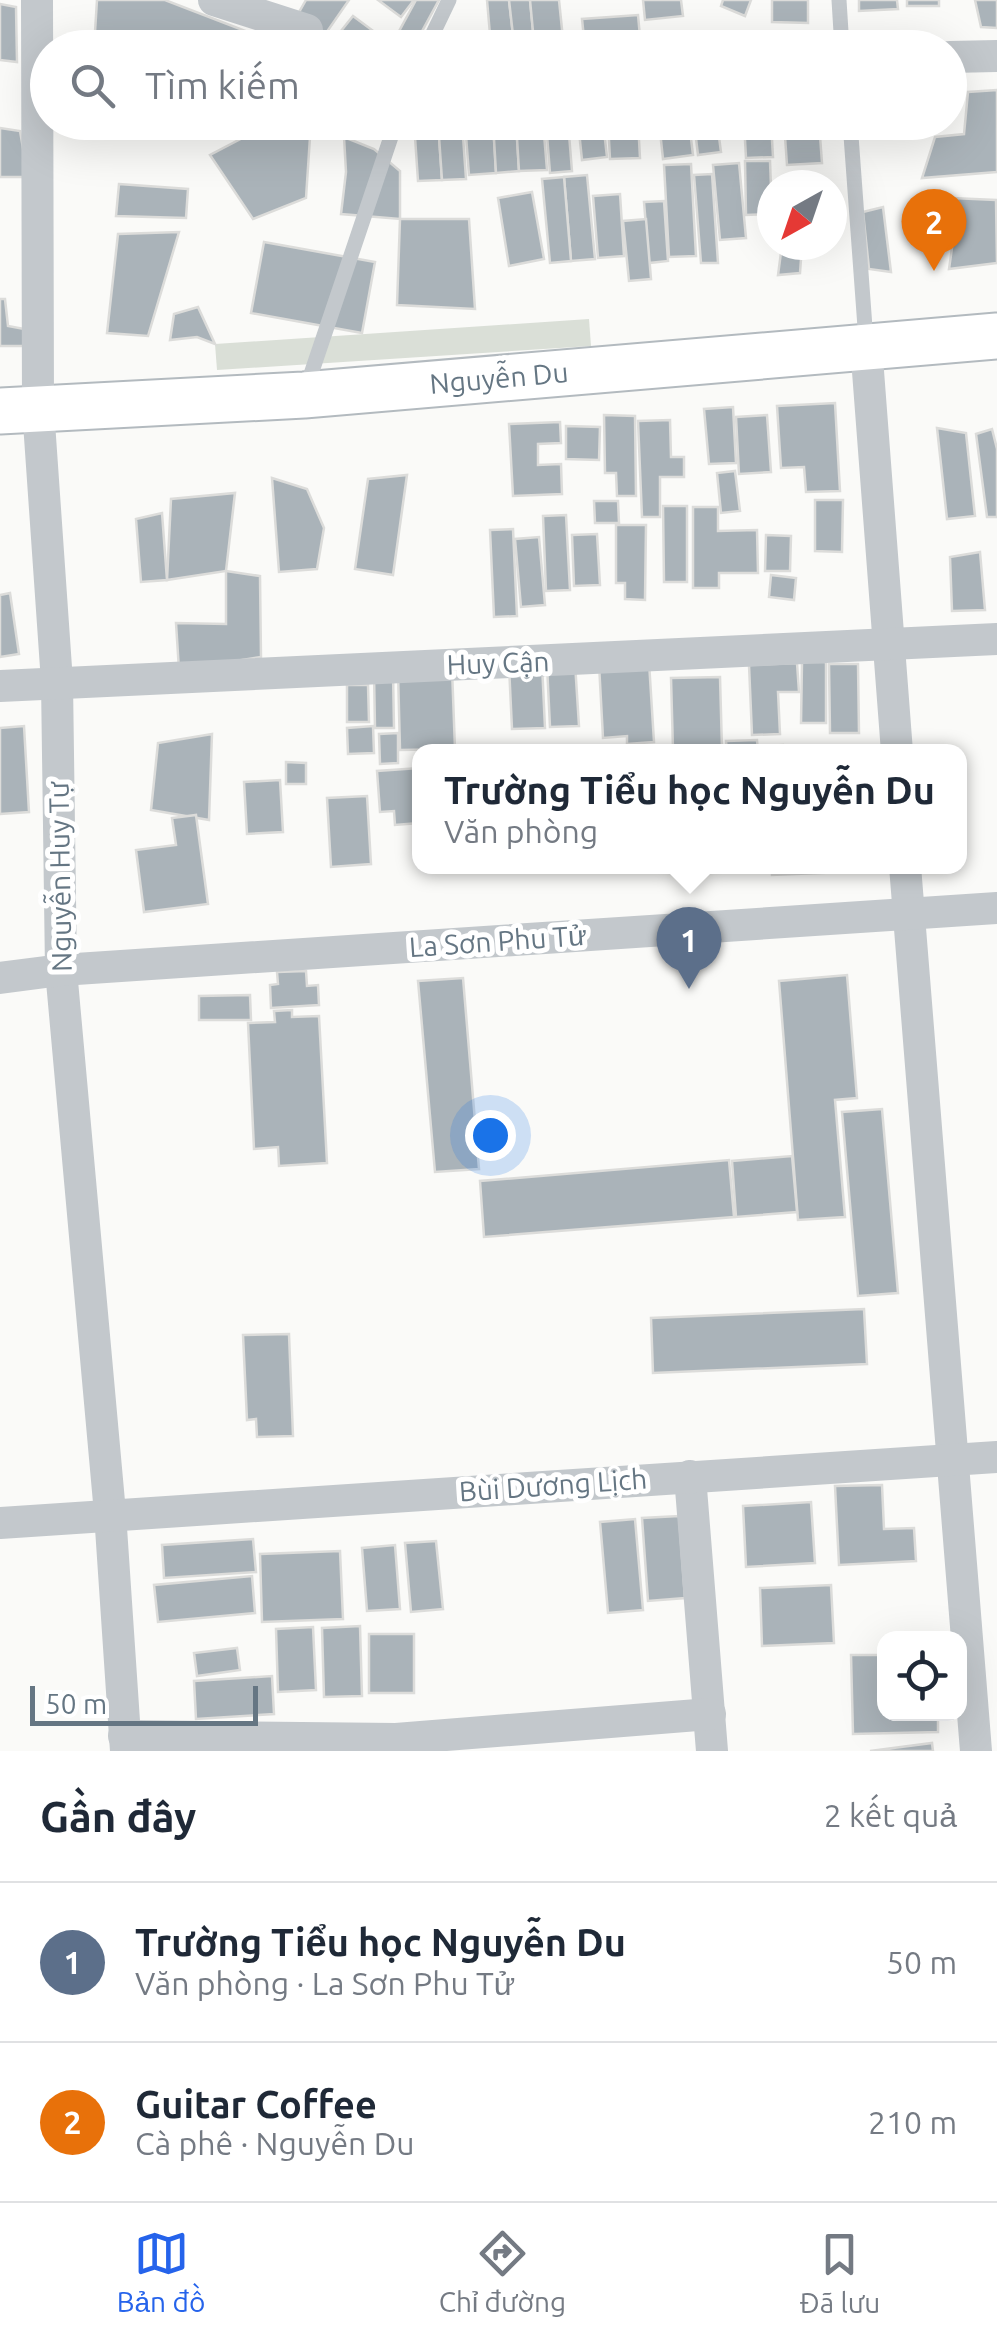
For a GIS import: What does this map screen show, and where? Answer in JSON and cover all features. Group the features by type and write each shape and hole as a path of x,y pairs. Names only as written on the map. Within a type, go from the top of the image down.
{"main road":[{"name":"Nguyễn Du","path":"19,409 304,395 997,336"}],"street":[{"name":"Nguyễn Huy Tự","path":"36,30 37,0"},
{"path":"214,0 307,30"},
{"path":"967,57 997,56"},
{"name":"Nguyễn Huy Tự","path":"31,140 19,409 57,682 60,970 110,1513 125,1743"},
{"path":"866,345 896,744"},
{"name":"Huy Cận","path":"0,686 997,639"},
{"path":"906,874 976,1751"},
{"name":"La Sơn Phu Tử","path":"0,978 60,970 997,908"},
{"name":"Bùi Dương Lịch","path":"0,1523 997,1456"},
{"path":"690,1476 712,1751"},
{"path":"125,1743 396,1745 710,1714"}],"lane":[{"path":"435,30 450,0"},
{"path":"839,0 841,30"},
{"path":"304,395 390,140"},
{"path":"851,140 866,345"}],"shaded area":[{"path":"589,319 591,346 217,370 215,344"}],"building":[{"path":"97,0 165,0 243,30 95,30"},
{"path":"306,0 349,0 328,30 317,30 298,14"},
{"path":"378,0 414,0 401,17"},
{"path":"416,0 439,0 423,30 400,30"},
{"path":"487,0 509,0 512,30 490,30"},
{"path":"509,0 530,0 533,30 512,30"},
{"path":"530,0 559,0 562,30 533,30"},
{"path":"643,0 681,0 683,16 645,20"},
{"path":"723,0 751,0 745,16 721,6"},
{"path":"772,0 808,0 808,23 772,22"},
{"path":"859,0 897,0 898,9 859,11"},
{"path":"907,0 939,0 939,6 907,6"},
{"path":"975,0 997,0 997,28 981,27"},
{"path":"0,4 16,7 17,62 0,60"},
{"path":"638,15 639,30 583,30 582,19"},
{"path":"353,16 372,30 342,30"},
{"path":"997,90 997,172 922,178 934,140 967,140 968,92"},
{"path":"0,128 20,131 28,177 0,177"},
{"path":"239,140 310,140 306,198 253,219 210,155"},
{"path":"344,140 374,149 400,171 400,219 341,214 346,172"},
{"path":"415,140 439,140 442,180 418,181"},
{"path":"439,140 463,140 466,179 442,180"},
{"path":"466,140 494,140 496,173 469,175"},
{"path":"494,140 517,140 519,171 496,173"},
{"path":"517,140 544,140 547,170 519,171"},
{"path":"547,140 569,140 572,171 550,173"},
{"path":"580,140 605,140 607,157 582,160"},
{"path":"609,140 639,140 640,158 610,159"},
{"path":"661,140 691,140 693,155 663,159"},
{"path":"696,140 719,140 721,152 698,155"},
{"path":"745,140 772,140 773,157 746,158"},
{"path":"785,140 820,140 822,163 787,165"},
{"path":"745,161 770,161 770,170 757,170 757,215 746,215"},
{"path":"739,163 746,238 720,240 713,165"},
{"path":"691,164 696,256 669,257 664,165"},
{"path":"712,174 718,263 701,263 694,175"},
{"path":"587,175 595,259 571,261 564,177"},
{"path":"564,177 571,261 550,263 542,179"},
{"path":"119,184 188,189 186,218 116,216"},
{"path":"532,192 544,259 509,266 498,198"},
{"path":"620,194 624,256 598,258 593,196"},
{"path":"929,197 996,200 997,263 949,269 954,234 924,228"},
{"path":"664,201 668,261 649,263 644,202"},
{"path":"883,207 891,272 869,269 863,212"},
{"path":"400,219 469,219 475,309 397,305"},
{"path":"646,219 651,279 629,281 623,221"},
{"path":"179,232 148,336 107,333 118,234"},
{"path":"264,242 375,262 362,333 251,313"},
{"path":"780,260 801,260 800,273 778,275"},
{"path":"0,299 5,299 8,326 35,331 35,346 0,346"},
{"path":"198,307 215,344 197,337 170,340 174,314"},
{"path":"835,403 840,491 806,492 804,467 781,468 777,406"},
{"path":"733,407 736,463 709,464 704,409"},
{"path":"604,415 635,416 636,496 617,496 616,473 605,473"},
{"path":"767,415 771,472 739,474 736,417"},
{"path":"670,420 671,457 684,457 684,477 660,477 660,517 642,517 638,421"},
{"path":"560,422 561,443 538,444 538,465 561,464 562,494 513,496 509,424"},
{"path":"566,426 600,427 599,460 566,459"},
{"path":"937,428 966,433 975,516 947,519"},
{"path":"992,429 997,449 997,517 987,517 976,434"},
{"path":"735,471 740,511 721,513 717,473"},
{"path":"407,475 393,575 355,569 368,479"},
{"path":"272,478 307,489 324,528 317,569 279,572"},
{"path":"235,493 226,571 167,580 171,499"},
{"path":"815,500 843,500 842,552 815,551"},
{"path":"594,501 618,501 619,523 595,523"},
{"path":"663,506 687,506 687,582 664,582"},
{"path":"693,507 718,507 718,531 757,530 758,573 719,573 719,588 693,588"},
{"path":"162,513 167,580 141,582 136,519"},
{"path":"566,515 570,590 546,591 543,516"},
{"path":"616,525 646,525 645,600 625,599 625,583 616,583"},
{"path":"513,529 517,616 494,617 490,530"},
{"path":"597,534 600,585 574,586 572,535"},
{"path":"766,535 791,536 790,571 765,571"},
{"path":"539,537 545,605 521,607 515,539"},
{"path":"980,552 985,610 952,611 950,557"},
{"path":"226,571 260,576 261,657 179,670 176,623 226,624"},
{"path":"771,575 796,578 794,600 769,597"},
{"path":"10,593 19,654 0,657 0,595"},
{"path":"649,662 654,742 627,744 627,736 603,738 599,664"},
{"path":"802,662 826,662 826,723 801,723"},
{"path":"575,663 579,726 550,727 547,665"},
{"path":"797,663 799,692 778,692 780,734 752,735 749,665"},
{"path":"542,664 545,728 512,729 509,666"},
{"path":"829,664 858,664 859,733 830,733"},
{"path":"452,669 455,744 412,744 412,750 400,750 398,671"},
{"path":"374,673 393,673 394,728 375,728"},
{"path":"720,677 722,744 673,744 671,678"},
{"path":"347,685 368,685 369,722 347,722"},
{"path":"24,726 29,812 0,814 0,728"},
{"path":"373,726 374,753 348,754 347,728"},
{"path":"398,733 398,763 380,764 379,734"},
{"path":"212,734 209,820 151,810 158,743"},
{"path":"757,740 757,744 726,744 726,741"},
{"path":"286,762 306,763 306,784 286,784"},
{"path":"412,768 412,824 395,825 394,811 380,812 377,771"},
{"path":"280,780 283,832 247,834 244,782"},
{"path":"367,796 371,864 331,867 327,798"},
{"path":"196,815 208,904 144,912 136,850 176,845 172,818"},
{"path":"306,971 307,986 318,985 319,1005 271,1008 270,985 278,984 277,972"},
{"path":"847,975 857,1098 835,1100 845,1217 798,1220 779,981"},
{"path":"463,978 479,1169 435,1172 418,981"},
{"path":"250,995 251,1020 199,1020 199,996"},
{"path":"292,1010 292,1017 319,1016 327,1163 279,1166 278,1147 254,1149 248,1023 275,1022 274,1011"},
{"path":"882,1109 898,1293 858,1296 842,1112"},
{"path":"792,1156 797,1212 736,1217 732,1161"},
{"path":"729,1160 734,1217 484,1237 480,1181"},
{"path":"864,1309 867,1364 653,1373 651,1318"},
{"path":"289,1334 293,1436 257,1437 256,1419 247,1420 243,1335"},
{"path":"882,1485 884,1529 914,1528 916,1561 839,1565 835,1486"},
{"path":"811,1502 815,1563 746,1567 743,1506"},
{"path":"679,1516 685,1598 648,1601 642,1518"},
{"path":"635,1519 643,1610 608,1613 600,1522"},
{"path":"253,1539 256,1572 164,1578 162,1545"},
{"path":"436,1541 443,1609 411,1612 405,1543"},
{"path":"395,1545 400,1609 367,1611 362,1548"},
{"path":"340,1551 343,1619 262,1622 260,1554"},
{"path":"252,1576 255,1613 158,1622 154,1585"},
{"path":"831,1585 834,1643 762,1646 760,1588"},
{"path":"360,1626 362,1696 324,1697 322,1628"},
{"path":"313,1627 316,1690 278,1692 276,1629"},
{"path":"369,1634 414,1634 414,1693 369,1693"},
{"path":"237,1648 240,1670 197,1676 194,1653"},
{"path":"851,1655 877,1655 877,1721 938,1721 938,1732 853,1734"},
{"path":"272,1676 274,1714 196,1719 194,1681"},
{"path":"932,1743 933,1751 870,1751"}],"place":[{"name":"Guitar Coffee","path":"934,271"},
{"name":"Trường Tiểu học Nguyễn Du","path":"689,989"}]}
